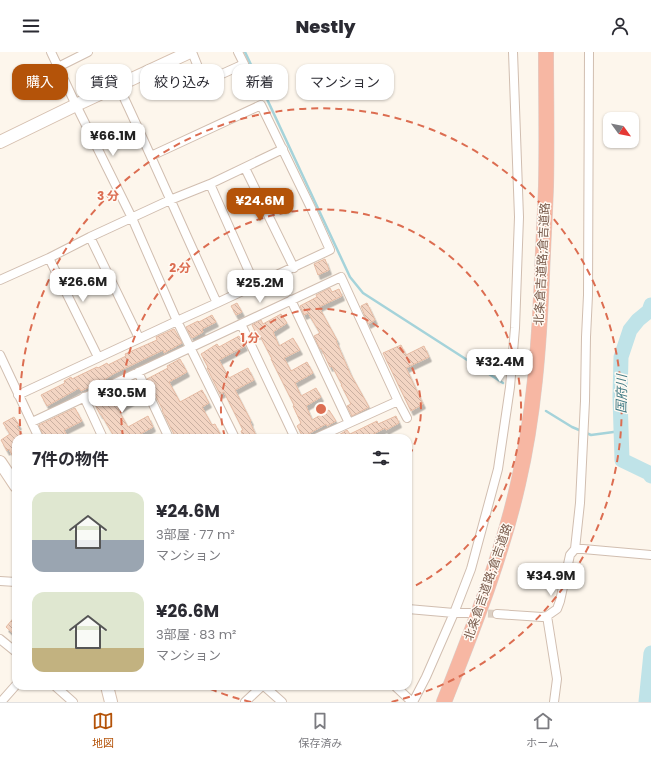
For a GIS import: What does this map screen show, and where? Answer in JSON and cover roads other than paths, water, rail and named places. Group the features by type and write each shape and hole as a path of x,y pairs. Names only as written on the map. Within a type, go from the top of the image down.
{"highway":[{"name":"北条倉吉道路;倉吉道路","path":"444,702 490,583 518,485 528,435 535,384 546,186 546,52"},
{"name":"北条倉吉道路;倉吉道路","path":"454,702 498,585 515,533 527,486 537,436 544,386 550,310 554,186 554,52"}],"main road":[{"path":"132,79 191,52"},
{"path":"0,142 86,100"},
{"path":"0,462 12,480"},
{"path":"107,690 111,702"}],"street":[{"path":"51,52 57,64"},
{"path":"62,64 88,52"},
{"path":"191,52 204,82 244,64 238,52"},
{"path":"400,690 413,702 426,677 454,613 471,568 498,469 510,387 515,328 519,217 513,52"},
{"path":"579,549 588,295 589,52"},
{"path":"68,88 132,218 177,321 233,434"},
{"path":"125,100 217,303"},
{"path":"18,395 330,250 262,105 151,156"},
{"path":"0,280 170,200 245,168 283,149"},
{"path":"245,168 294,268"},
{"path":"210,184 255,285"},
{"path":"90,237 139,338"},
{"path":"49,258 98,358"},
{"path":"32,422 341,277 407,418"},
{"path":"291,300 349,423"},
{"path":"241,324 293,434"},
{"path":"0,355 37,434"},
{"path":"138,372 167,434"},
{"path":"84,397 101,434"},
{"path":"325,434 398,401"},
{"path":"496,614 542,617 547,616 557,609 570,555 579,549 651,555"},
{"path":"0,581 12,582"},
{"path":"412,609 471,613"},
{"path":"547,616 557,679 554,702"},
{"path":"0,639 12,649"},
{"path":"1,702 12,690"},
{"path":"59,690 72,702"},
{"path":"245,702 258,690"},
{"path":"268,690 282,702"}],"waterway":[{"path":"245,52 350,277 363,293 503,383"},
{"name":"国府川","path":"651,305 649,311 638,320 630,330 621,357 620,397 622,460 649,473 651,476"},
{"path":"546,411 572,427 591,435 621,431"},
{"name":"国府川","path":"646,702 651,653"}],"tunnel":[{"path":"476,613 497,614"}]}
